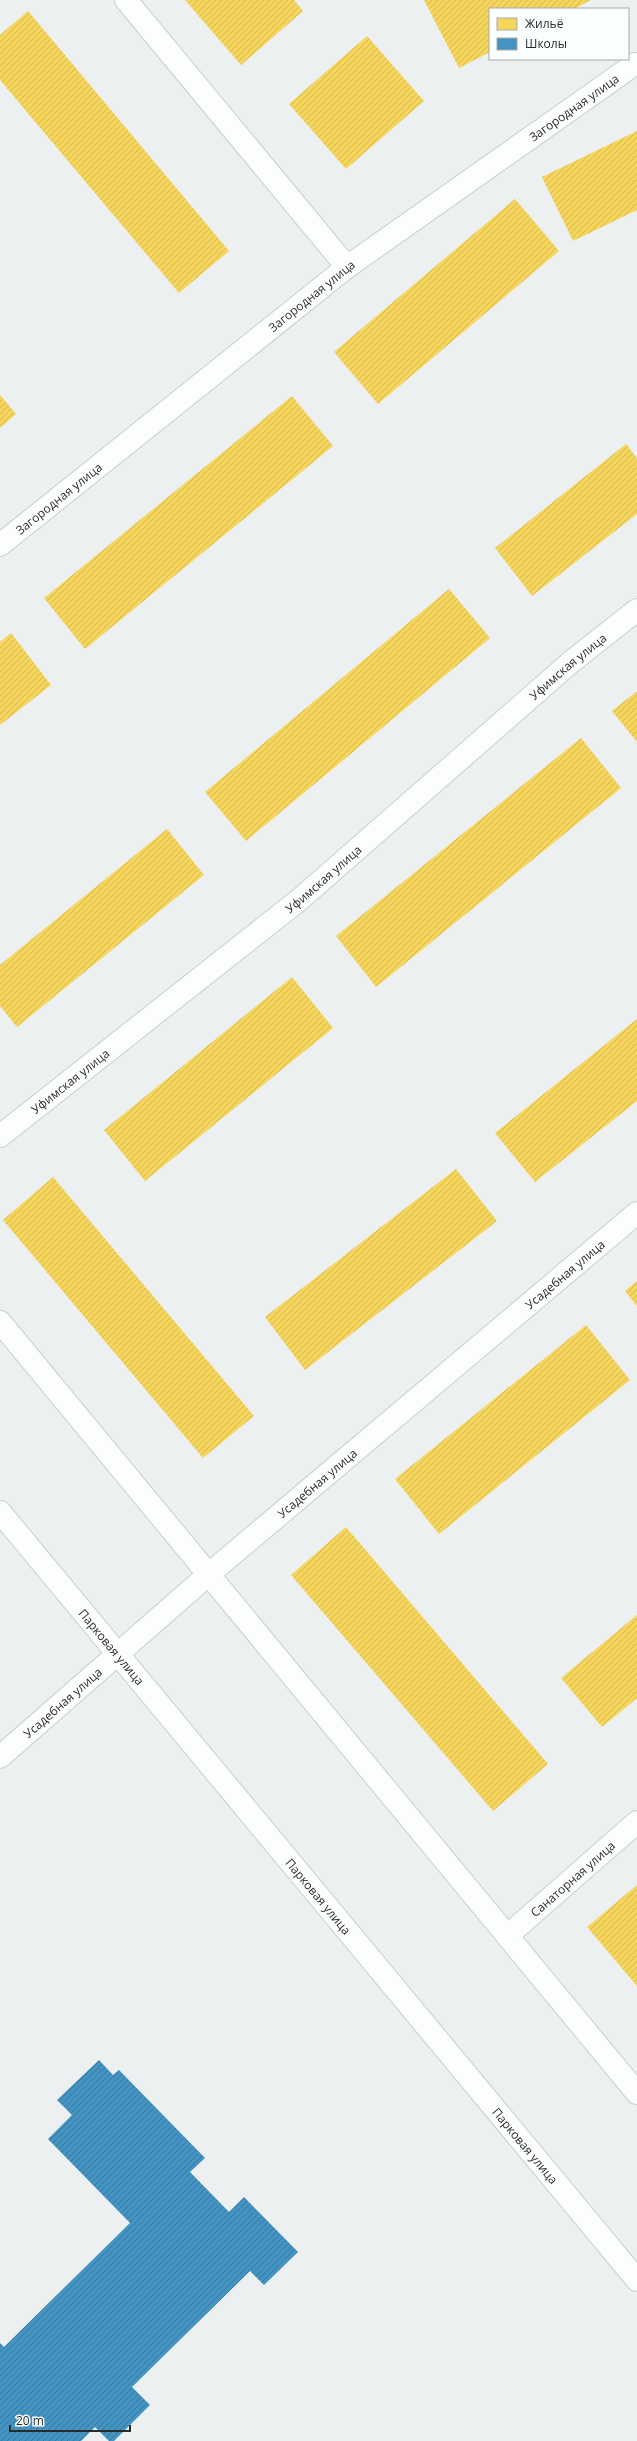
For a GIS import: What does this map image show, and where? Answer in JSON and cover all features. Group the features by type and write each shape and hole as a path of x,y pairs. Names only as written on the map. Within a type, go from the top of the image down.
{"street":[{"path":"126,0 347,266"},
{"name":"Загородная улица","path":"0,545 347,266 635,64"},
{"name":"Уфимская улица","path":"0,1136 299,900 565,667 637,610"},
{"name":"Усадебная улица","path":"0,1757 208,1574 637,1213"},
{"path":"0,1322 637,2093"},
{"name":"Парковая улица","path":"0,1512 118,1652 637,2280"},
{"name":"Санаторная улица","path":"507,1936 637,1822"}],"building: Жильё":[{"path":"185,0 294,0 303,11 241,65"},
{"path":"424,0 591,0 576,8 489,8 489,53 459,68"},
{"path":"28,11 229,251 179,293 0,80 0,35"},
{"path":"367,36 424,101 346,169 289,104"},
{"path":"637,131 637,210 573,241 542,177"},
{"path":"515,199 559,251 378,404 334,352"},
{"path":"0,395 16,414 0,428"},
{"path":"292,396 333,446 85,649 44,598"},
{"path":"626,444 637,458 637,514 532,596 495,548"},
{"path":"449,589 490,638 246,841 205,792"},
{"path":"11,633 51,685 0,725 0,642"},
{"path":"637,691 637,742 612,711"},
{"path":"581,738 621,788 376,987 336,936"},
{"path":"167,829 204,875 17,1027 0,1006 0,965"},
{"path":"292,977 333,1028 145,1181 104,1130"},
{"path":"637,1019 637,1101 535,1182 495,1133"},
{"path":"456,1169 497,1221 305,1370 265,1317"},
{"path":"53,1177 254,1416 203,1458 3,1220"},
{"path":"637,1281 637,1306 625,1291"},
{"path":"586,1325 630,1380 439,1534 395,1479"},
{"path":"346,1527 548,1764 493,1811 291,1575"},
{"path":"637,1615 637,1698 602,1727 561,1678"},
{"path":"637,1885 637,1986 587,1927"}],"building: Школы":[{"path":"99,2060 113,2075 119,2070 205,2158 190,2172 229,2212 244,2197 298,2252 264,2285 250,2271 132,2387 150,2405 114,2441 109,2441 95,2427 81,2441 0,2441 0,2343 4,2347 130,2223 48,2139 72,2115 57,2100"}]}
